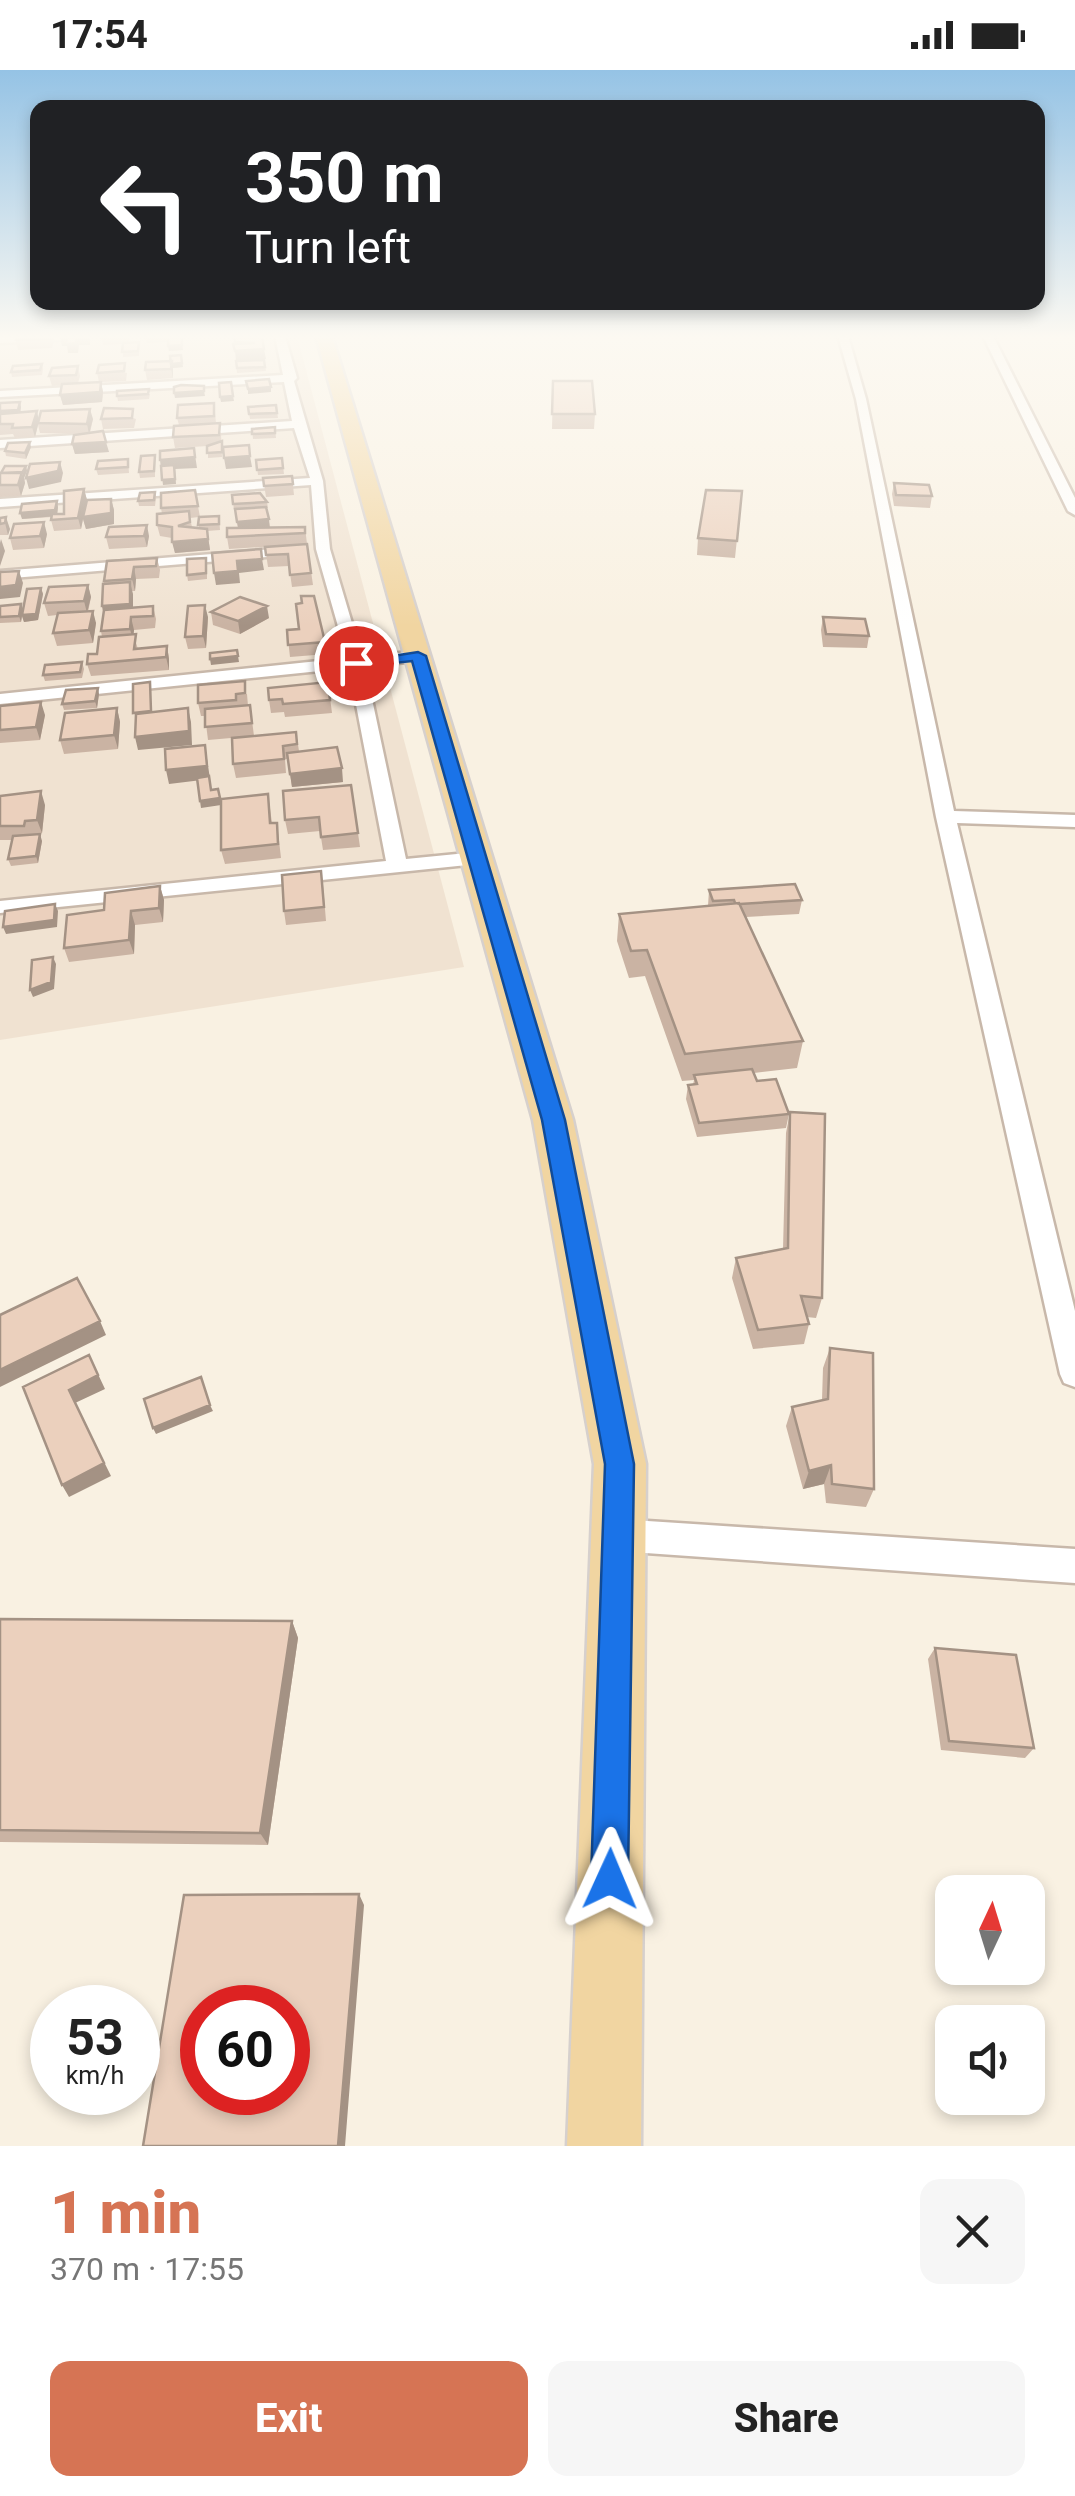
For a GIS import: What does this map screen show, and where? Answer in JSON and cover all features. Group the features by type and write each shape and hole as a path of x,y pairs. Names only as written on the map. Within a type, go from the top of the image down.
{"main road":[{"path":"352,433 554,1120 620,1464 604,2146"}],"street":[{"path":"0,444 166,433"},
{"path":"301,433 316,480 323,549 356,663 398,866"},
{"path":"869,433 946,817 1075,1374"},
{"path":"1036,433 1075,511"},
{"path":"0,503 316,480"},
{"path":"0,575 323,549"},
{"path":"0,699 418,656"},
{"path":"946,817 1075,821"},
{"path":"0,907 477,858"},
{"path":"617,1535 1075,1566"}],"shaded area":[{"path":"0,433 323,433 464,967 0,1040"}],"building":[{"path":"104,433 106,442 72,444 74,435"},
{"path":"173,433 219,433 219,435 173,437"},
{"path":"222,441 222,452 207,453 207,446"},
{"path":"30,442 25,453 5,451 8,443"},
{"path":"249,445 250,456 224,458 223,447"},
{"path":"194,448 195,457 160,460 160,451"},
{"path":"155,455 154,471 139,472 141,456"},
{"path":"282,458 283,468 257,470 256,460"},
{"path":"128,459 128,467 96,469 98,461"},
{"path":"60,462 58,471 26,478 30,464"},
{"path":"174,465 175,479 162,480 161,466"},
{"path":"5,466 26,466 22,473 1,473"},
{"path":"22,472 18,485 0,485 0,473"},
{"path":"292,476 293,484 264,486 263,478"},
{"path":"894,483 929,485 932,496 896,495"},
{"path":"84,489 78,518 51,520 52,514 64,514 64,491"},
{"path":"195,490 198,506 161,508 161,493"},
{"path":"706,490 742,491 737,541 698,538"},
{"path":"155,492 154,500 138,501 140,493"},
{"path":"260,493 267,502 233,504 232,495"},
{"path":"111,499 111,513 83,517 87,500"},
{"path":"57,501 55,510 20,513 22,504"},
{"path":"266,507 269,519 237,522 235,509"},
{"path":"189,511 190,522 178,526 207,529 208,539 172,542 172,527 157,525 157,514"},
{"path":"219,516 219,524 198,525 199,517"},
{"path":"44,522 40,536 10,538 14,524"},
{"path":"147,525 144,536 106,537 109,527"},
{"path":"305,527 305,533 227,537 227,528"},
{"path":"307,544 311,573 290,575 288,554 266,555 265,547"},
{"path":"261,549 262,559 237,561 238,571 214,573 212,553"},
{"path":"157,558 156,566 134,567 132,579 104,581 107,561"},
{"path":"206,558 206,573 187,575 187,559"},
{"path":"19,571 16,585 0,587 0,572"},
{"path":"130,582 130,604 102,606 103,584"},
{"path":"88,585 84,601 44,603 49,587"},
{"path":"41,588 36,614 22,615 27,589"},
{"path":"301,596 314,596 325,642 288,645 287,630 299,629 296,604 302,603"},
{"path":"240,597 267,606 238,621 211,612"},
{"path":"21,604 19,616 0,617 0,606"},
{"path":"205,605 203,636 185,637 188,606"},
{"path":"153,606 153,616 131,617 130,629 101,631 104,610"},
{"path":"93,611 89,630 53,633 58,613"},
{"path":"823,617 865,619 869,636 826,634"},
{"path":"136,634 134,649 167,646 166,657 87,664 88,654 97,654 99,637"},
{"path":"237,650 238,656 210,659 210,653"},
{"path":"82,662 80,672 43,675 45,665"},
{"path":"245,681 245,693 236,694 236,700 198,703 198,685"},
{"path":"150,682 151,711 133,713 133,684"},
{"path":"328,682 330,700 283,704 282,699 269,700 268,688"},
{"path":"98,688 95,701 62,704 66,690"},
{"path":"41,702 36,727 0,730 0,706"},
{"path":"250,705 252,723 205,727 205,709"},
{"path":"117,708 114,735 60,740 65,713"},
{"path":"188,708 189,731 135,737 136,714"},
{"path":"296,732 297,744 283,746 284,759 233,764 232,738"},
{"path":"205,745 207,766 166,770 165,749"},
{"path":"337,747 342,768 290,774 287,753"},
{"path":"209,776 211,790 218,789 220,798 200,801 197,778"},
{"path":"351,785 358,833 321,837 319,817 285,820 283,791"},
{"path":"41,791 37,820 25,821 24,826 0,826 0,796"},
{"path":"268,794 270,823 277,823 278,844 221,850 221,799"},
{"path":"40,834 36,856 8,859 13,836"},
{"path":"321,871 324,907 284,911 282,875"},
{"path":"795,884 802,900 740,904 734,900 713,901 709,890"},
{"path":"160,886 159,908 131,911 129,940 64,948 67,915 104,910 105,893"},
{"path":"739,903 803,1041 685,1054 647,950 631,951 619,914"},
{"path":"55,904 54,920 3,927 5,911"},
{"path":"53,957 51,982 30,990 32,960"},
{"path":"752,1069 757,1081 776,1079 789,1114 699,1123 688,1085 697,1084 694,1075"},
{"path":"790,1112 825,1114 822,1298 801,1296 809,1324 758,1330 736,1258 788,1248"},
{"path":"77,1278 100,1321 0,1370 0,1315"},
{"path":"830,1348 873,1353 874,1489 832,1484 831,1465 809,1471 792,1407 828,1399"},
{"path":"89,1355 98,1375 69,1390 104,1463 62,1485 23,1387"},
{"path":"201,1377 210,1405 153,1428 144,1399"},
{"path":"0,1619 292,1621 260,1833 0,1830"},
{"path":"935,1648 1016,1655 1034,1748 949,1741"},
{"path":"359,1894 338,2146 143,2146 148,2115 160,2115 160,2042 184,1895"}],"route":[{"path":"356,663 418,656 554,1120 620,1464 610,1879"}]}
